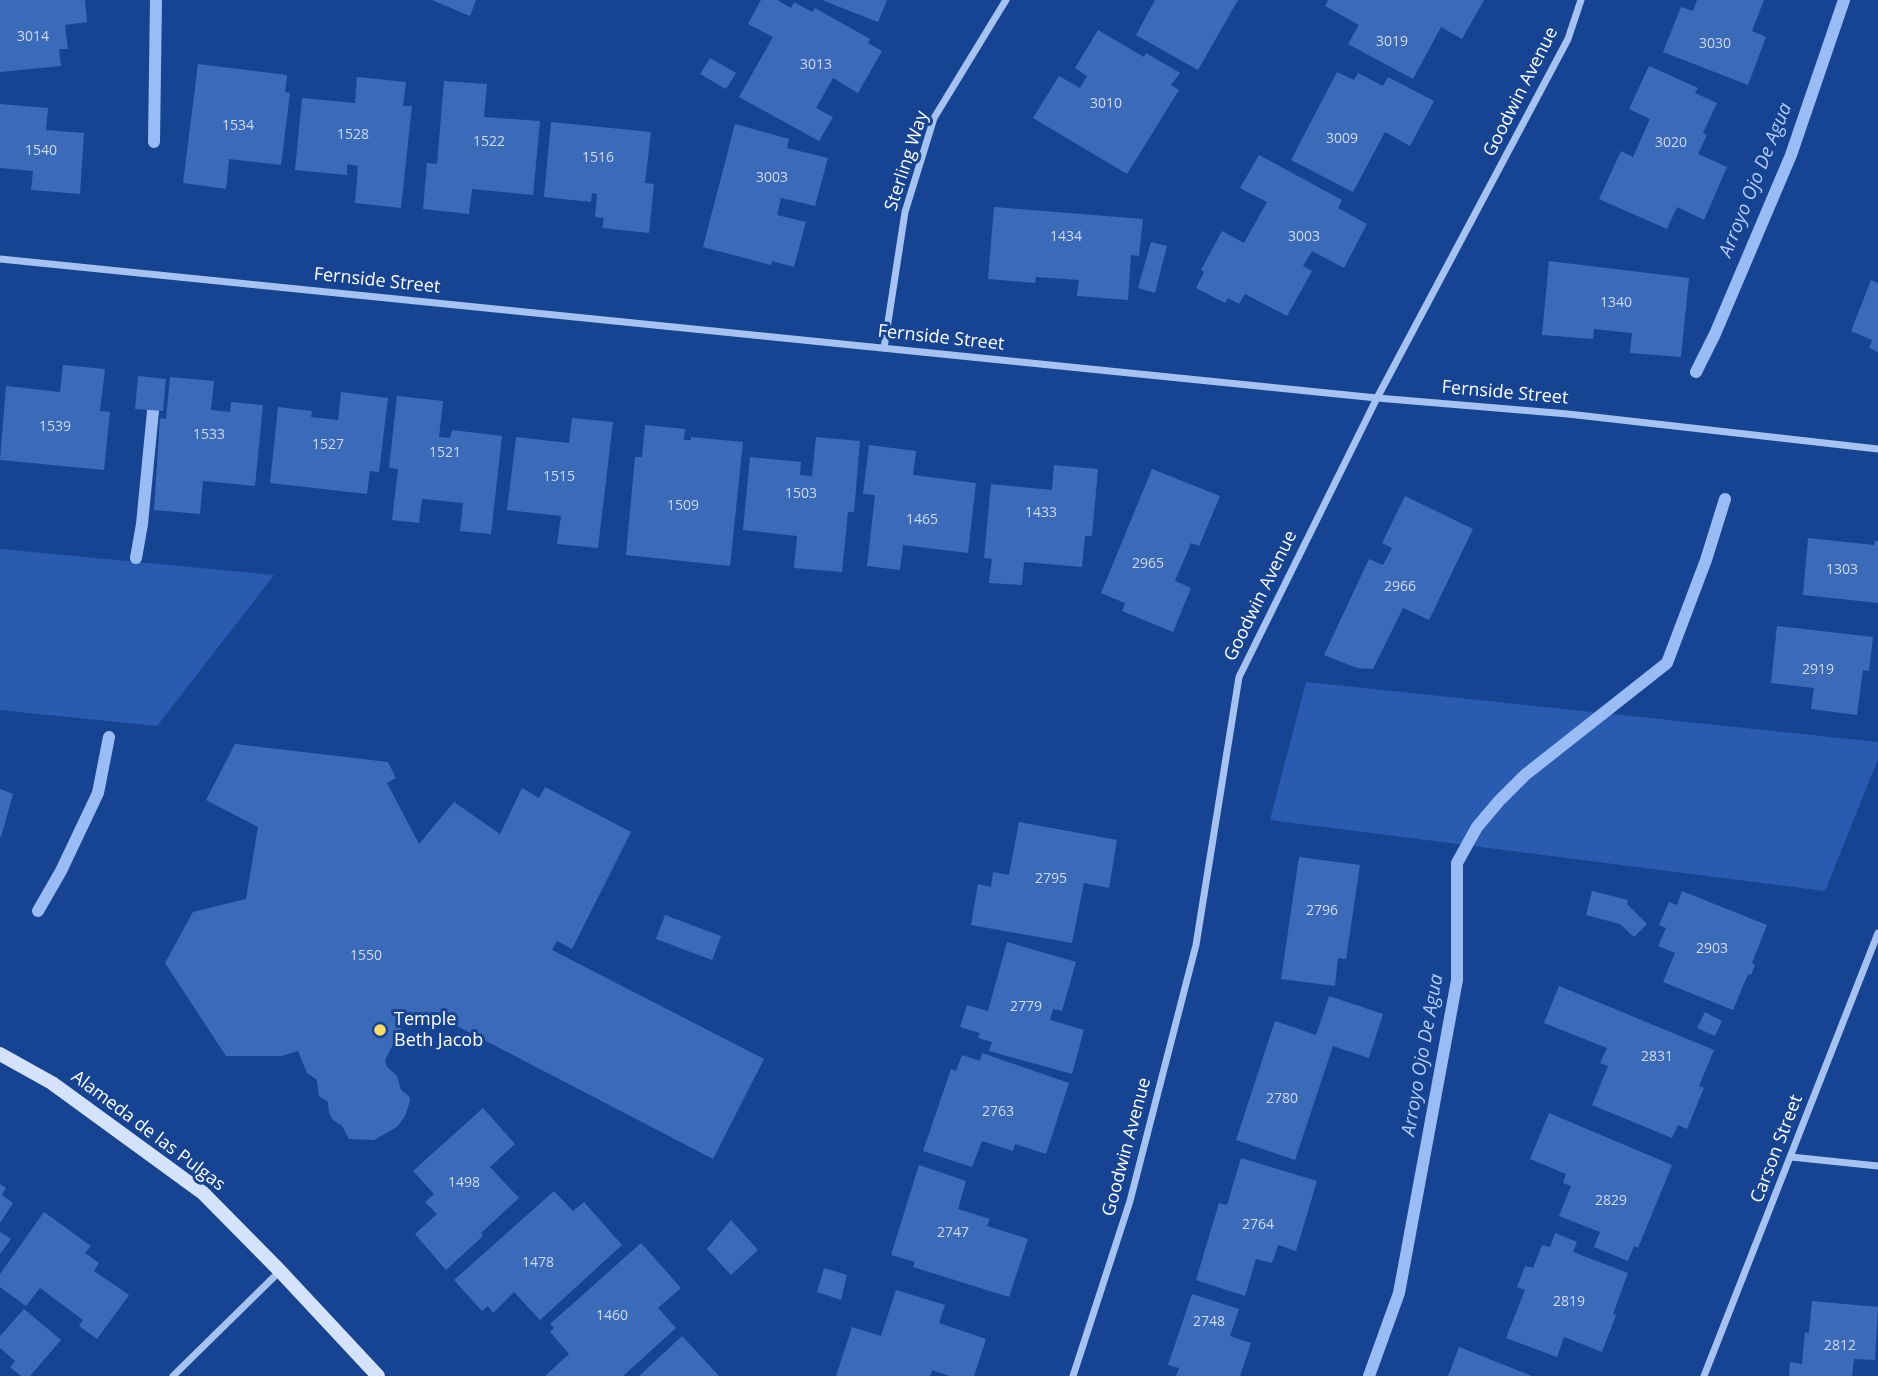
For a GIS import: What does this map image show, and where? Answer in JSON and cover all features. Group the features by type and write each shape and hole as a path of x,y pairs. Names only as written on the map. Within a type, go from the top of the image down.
{"main road":[{"name":"Alameda de las Pulgas","path":"0,1055 52,1083 203,1193 378,1376"}],"street":[{"name":"Sterling Way","path":"884,348 905,212 934,118 1006,0"},
{"name":"Goodwin Avenue","path":"1073,1376 1129,1201 1196,945 1239,677 1377,398 1569,39 1581,0"},
{"name":"Fernside Street","path":"0,259 1377,398 1568,414 1878,449"},
{"name":"Carson Street","path":"1703,1376 1878,933"},
{"path":"1791,1157 1878,1166"},
{"path":"173,1376 280,1271"}],"shaded area":[{"path":"0,549 274,575 157,726 0,710"},
{"path":"1306,682 1878,742 1878,759 1825,891 1270,820"}],"building":[{"path":"0,0 85,0 87,22 65,25 68,49 59,49 61,66 0,72"},
{"path":"432,0 476,0 470,16"},
{"path":"761,0 777,0 791,8 794,2 812,12 815,8 870,39 868,43 882,51 858,93 833,78 816,108 833,117 819,141 739,97 773,37 748,24"},
{"path":"822,0 887,0 878,22"},
{"path":"1155,0 1238,0 1198,70 1136,35"},
{"path":"1328,0 1484,0 1462,39 1441,27 1413,79 1348,44 1359,25 1325,6"},
{"path":"1697,0 1764,0 1752,31 1766,37 1748,85 1663,52 1681,7 1693,11"},
{"path":"1098,30 1144,57 1146,53 1180,73 1171,85 1179,90 1127,174 1033,118 1059,76 1080,88 1087,76 1075,68"},
{"path":"710,58 736,73 726,89 700,74"},
{"path":"198,64 287,75 285,92 290,93 281,165 229,159 226,189 183,183"},
{"path":"1649,66 1698,88 1695,93 1717,103 1703,133 1707,135 1698,154 1727,167 1704,220 1677,207 1667,229 1599,199 1621,151 1633,157 1650,119 1629,109"},
{"path":"1337,72 1354,80 1358,73 1383,86 1388,77 1434,101 1410,146 1385,132 1353,192 1291,160"},
{"path":"357,77 406,82 403,106 412,106 401,208 355,203 358,166 347,164 347,175 295,170 302,98 355,103"},
{"path":"444,81 487,84 484,117 540,121 533,195 472,189 469,214 423,209 427,163 437,164"},
{"path":"0,104 48,108 46,130 84,133 80,194 31,190 33,171 0,168"},
{"path":"551,122 651,132 645,183 654,184 649,233 602,228 604,218 595,217 597,194 592,193 591,202 544,197"},
{"path":"735,124 789,139 787,148 828,158 815,206 781,198 777,215 806,222 794,267 772,261 771,265 703,247"},
{"path":"1259,155 1342,200 1338,208 1367,224 1344,268 1312,251 1303,266 1312,271 1287,316 1245,294 1239,304 1228,298 1225,303 1196,288 1204,272 1201,270 1222,231 1244,243 1267,202 1240,188"},
{"path":"994,207 1143,219 1139,256 1131,255 1128,300 1077,296 1079,280 1036,277 1035,283 988,279"},
{"path":"1151,242 1167,246 1155,293 1138,288"},
{"path":"1549,261 1689,278 1681,357 1630,353 1632,333 1594,329 1593,339 1542,335"},
{"path":"1871,280 1878,283 1878,352 1869,348 1872,340 1851,331"},
{"path":"63,365 105,369 100,411 110,412 104,470 0,460 6,386 60,392"},
{"path":"138,376 166,379 163,411 135,409"},
{"path":"170,377 214,381 211,410 230,412 231,402 263,405 255,486 203,481 200,514 154,510 160,418 166,419"},
{"path":"341,392 388,398 379,472 370,471 367,494 270,483 278,407 312,411 311,417 338,420"},
{"path":"397,396 443,401 439,437 450,438 452,430 502,436 491,534 460,531 463,503 422,499 419,523 392,520 398,469 389,468"},
{"path":"572,418 613,422 598,548 557,544 561,516 507,510 516,437 569,443"},
{"path":"645,425 685,429 684,440 691,440 691,437 743,442 730,566 626,555 635,457 642,457"},
{"path":"816,437 860,441 854,512 848,512 842,572 794,568 797,536 743,530 750,457 801,462 800,475 812,476"},
{"path":"869,445 916,451 913,475 976,483 968,553 903,545 900,570 867,566 875,495 863,494"},
{"path":"1054,465 1098,469 1092,536 1085,536 1082,567 1024,562 1022,585 989,583 992,559 984,558 991,484 1052,490"},
{"path":"1152,469 1220,496 1199,546 1191,543 1175,581 1191,588 1173,632 1122,611 1125,603 1101,593"},
{"path":"1405,496 1473,529 1429,620 1403,608 1373,669 1357,668 1324,655 1369,559 1383,565 1392,548 1382,543"},
{"path":"1808,538 1874,545 1875,541 1878,541 1878,603 1803,595"},
{"path":"1777,626 1873,637 1869,671 1863,670 1857,715 1811,709 1814,688 1771,683"},
{"path":"235,744 388,762 396,778 387,783 419,844 454,802 500,834 522,788 539,798 545,787 631,832 572,949 557,941 552,950 764,1059 713,1159 436,1015 426,1021 408,1015 385,1060 410,1101 405,1116 397,1127 374,1140 349,1139 342,1126 333,1120 329,1113 328,1102 319,1096 317,1080 307,1073 298,1051 282,1056 226,1056 165,963 193,912 246,899 258,827 206,800"},
{"path":"0,789 13,794 1,837 0,837"},
{"path":"1019,822 1117,840 1109,888 1084,883 1072,943 971,925 978,884 991,887 993,872 1009,875"},
{"path":"1299,857 1360,865 1346,959 1338,958 1335,986 1281,979"},
{"path":"1592,891 1628,900 1627,904 1647,924 1634,937 1620,924 1586,915"},
{"path":"1682,891 1767,925 1752,963 1755,965 1751,975 1748,974 1733,1010 1663,982 1675,953 1658,946 1666,928 1659,925 1669,902 1677,905"},
{"path":"665,915 721,936 712,960 656,939"},
{"path":"1007,942 1076,962 1062,1011 1053,1009 1050,1020 1084,1030 1072,1074 989,1051 992,1042 978,1038 980,1033 960,1027 967,1005 988,1011"},
{"path":"1559,986 1714,1050 1699,1086 1704,1088 1687,1129 1678,1125 1672,1138 1592,1105 1608,1066 1600,1063 1607,1048 1544,1023"},
{"path":"1329,996 1383,1014 1369,1058 1333,1046 1295,1160 1236,1140 1275,1021 1316,1035"},
{"path":"1705,1012 1722,1021 1715,1036 1697,1028"},
{"path":"982,1053 1069,1083 1046,1154 1015,1144 1013,1151 982,1141 972,1167 923,1151 951,1069 956,1071 962,1055 980,1061"},
{"path":"483,1108 515,1144 490,1167 519,1198 446,1270 415,1234 437,1214 425,1202 434,1194 413,1171"},
{"path":"1549,1113 1672,1165 1638,1248 1634,1246 1628,1261 1594,1247 1600,1232 1559,1216 1571,1186 1563,1183 1566,1174 1530,1159"},
{"path":"1241,1158 1317,1181 1296,1251 1278,1245 1272,1263 1256,1259 1245,1296 1196,1280 1219,1203 1227,1205"},
{"path":"919,1165 966,1181 958,1209 990,1219 987,1226 1028,1239 1009,1297 913,1267 915,1262 891,1255"},
{"path":"0,1184 6,1188 2,1195 13,1203 0,1223"},
{"path":"554,1191 573,1211 584,1202 622,1245 540,1320 514,1292 493,1313 488,1306 482,1311 454,1280"},
{"path":"44,1212 91,1246 85,1253 99,1263 94,1271 129,1295 97,1339 79,1326 83,1320 40,1288 26,1306 0,1287 0,1274"},
{"path":"731,1220 758,1250 731,1275 707,1249"},
{"path":"0,1232 11,1239 0,1254"},
{"path":"1555,1233 1577,1242 1573,1252 1628,1273 1602,1352 1564,1337 1557,1357 1506,1338 1525,1290 1517,1287 1525,1266 1533,1268 1542,1245 1550,1247"},
{"path":"641,1243 681,1288 658,1308 676,1328 623,1376 545,1376 569,1354 550,1332 554,1328 550,1324"},
{"path":"824,1268 847,1275 841,1300 817,1292"},
{"path":"896,1290 945,1305 939,1323 986,1339 974,1376 949,1376 932,1370 930,1376 836,1376 852,1327 881,1336"},
{"path":"1192,1294 1239,1309 1230,1336 1251,1343 1240,1376 1176,1376 1179,1368 1168,1365"},
{"path":"1812,1301 1878,1307 1875,1360 1854,1359 1852,1376 1789,1376 1790,1362 1802,1364"},
{"path":"24,1309 61,1340 30,1376 21,1376 10,1367 15,1361 0,1348 0,1336"},
{"path":"682,1336 719,1376 639,1376"},
{"path":"1459,1347 1532,1376 1448,1376"}],"waterway":[{"path":"154,142 156,0"},
{"name":"Arroyo Ojo De Agua","path":"1696,372 1715,334 1791,155 1844,0"},
{"path":"136,558 153,411"},
{"name":"Arroyo Ojo De Agua","path":"1369,1376 1399,1293 1457,980 1457,863 1477,827 1525,775 1667,663 1706,560 1725,499"},
{"path":"38,911 61,871 98,793 109,737"}],"place":[{"name":"Temple Beth Jacob","path":"380,1030"}]}
